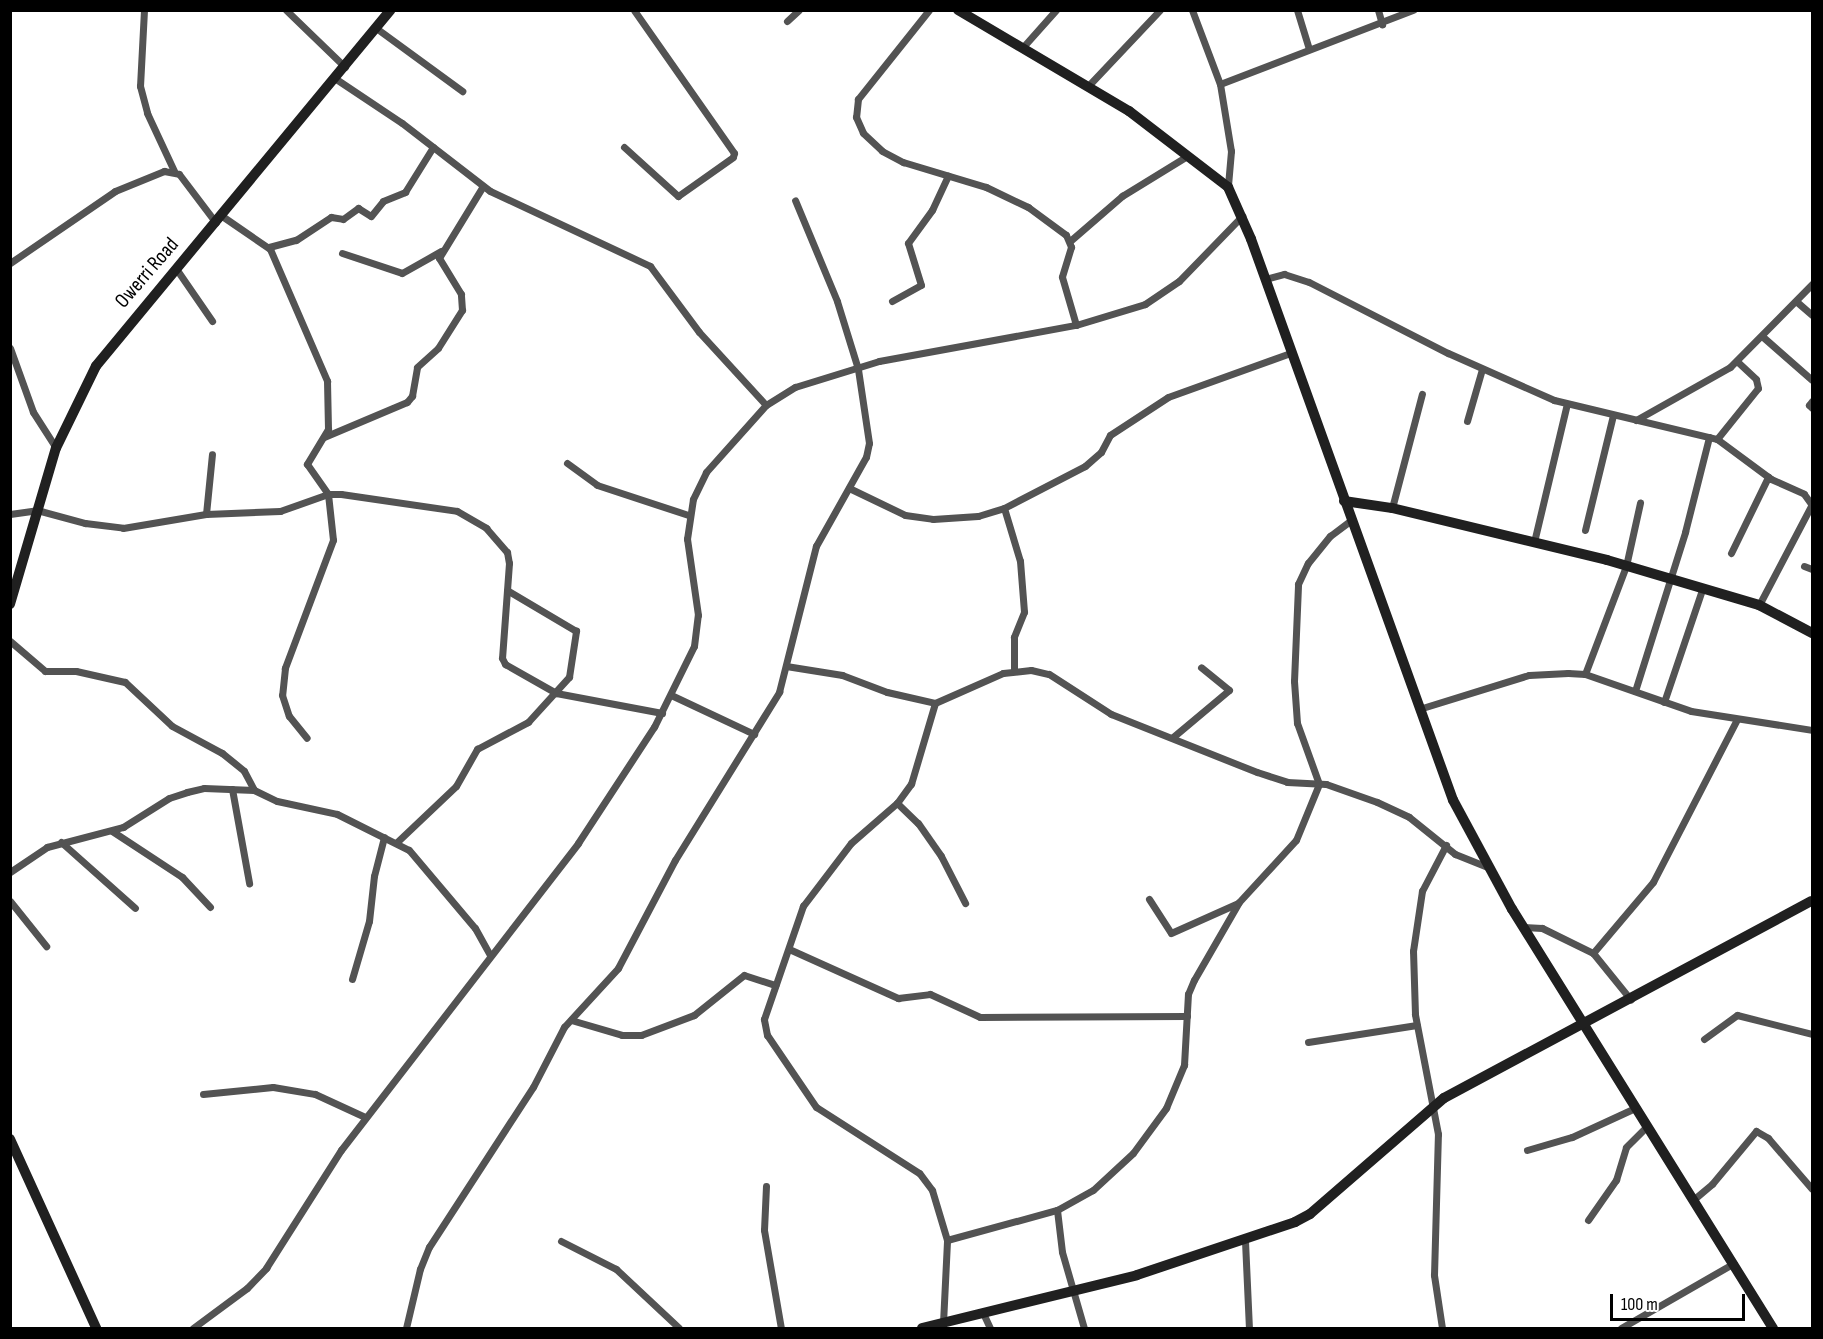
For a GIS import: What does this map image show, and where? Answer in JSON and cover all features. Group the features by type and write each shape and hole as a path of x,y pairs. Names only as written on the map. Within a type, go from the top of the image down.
{"main road":[{"name":"Owerri Road","path":"10,604 56,448 96,366 336,79 390,10"},
{"path":"958,10 1089,85 1228,187 1242,216 1265,279 1445,784 1488,867 1523,927 1633,1109 1734,1263 1773,1329"},
{"path":"1344,501 1392,508 1671,578 1759,605 1812,633"},
{"path":"922,1329 1072,1291 1245,1241 1310,1214 1433,1106 1489,1073 1584,1026 1812,901"},
{"path":"10,1139 96,1329"}],"street":[{"path":"144,10 140,86 147,113 174,171 219,219 269,247 327,381 328,429 307,464 328,495 333,540 285,668 282,695 285,708 307,738"},
{"path":"286,10 345,67"},
{"path":"624,147 678,196 733,157 734,153 634,10"},
{"path":"787,21 799,10"},
{"path":"929,10 872,78 858,99 856,117 870,144 903,162 986,187 1028,207 1070,241"},
{"path":"1023,47 1056,10"},
{"path":"1089,85 1160,10"},
{"path":"1192,10 1220,84 1231,151 1228,187"},
{"path":"1298,10 1309,49"},
{"path":"1378,10 1382,24"},
{"path":"1220,84 1309,49 1382,24 1413,10"},
{"path":"376,28 462,91"},
{"path":"336,79 433,147 483,186 650,266 699,332 766,405"},
{"path":"269,247 296,240 331,217 343,219 358,208 371,216 383,201 405,192 433,147"},
{"path":"1076,325 1062,277 1070,241 1122,196 1187,156"},
{"path":"10,263 115,191 145,176 174,171"},
{"path":"892,301 921,285 908,243 932,210 948,176"},
{"path":"342,253 402,273 441,251 483,186"},
{"path":"406,1329 420,1269 429,1247 533,1087 571,1020 618,968 675,860 779,692 816,546 849,488 869,443 858,369 837,301 795,200"},
{"path":"193,1329 247,1288 266,1268 365,1117 578,843 662,712 694,646 698,615 687,539 688,515 706,472 766,405 795,387 908,354 1076,325 1112,316 1161,296 1242,216"},
{"path":"324,437 407,402 412,396 417,367 438,348 464,302 441,264 441,251"},
{"path":"177,270 212,321"},
{"path":"1265,279 1284,274 1309,282 1482,369 1567,404 1713,438 1768,477 1804,494 1812,505 1759,605"},
{"path":"1636,420 1737,361 1763,337 1812,284"},
{"path":"1797,302 1812,315"},
{"path":"1763,337 1812,380"},
{"path":"10,348 33,412 56,448"},
{"path":"849,488 905,515 933,519 978,516 1004,508 1084,466 1101,452 1110,435 1168,397 1290,353"},
{"path":"1635,692 1713,438 1758,388 1756,379 1737,361"},
{"path":"1467,422 1482,369"},
{"path":"1392,508 1422,394"},
{"path":"1812,401 1809,405 1812,408"},
{"path":"1534,542 1567,404"},
{"path":"1585,530 1613,415"},
{"path":"206,514 212,454"},
{"path":"567,463 597,485 688,515"},
{"path":"1731,553 1768,477"},
{"path":"10,514 37,510 85,523 123,528 206,514 280,511 328,495 425,504 473,519 486,528 507,552 502,658 513,671 556,693 662,712"},
{"path":"1585,674 1626,566 1640,503"},
{"path":"1004,508 1020,561 1024,612 1014,637 1014,671"},
{"path":"947,1240 1057,1210 1093,1190 1133,1154 1166,1108 1184,1065 1188,994 1194,980 1239,902 1296,840 1319,784 1297,723 1294,681 1298,584 1308,563 1330,536 1351,520"},
{"path":"1804,566 1812,569"},
{"path":"1664,702 1703,588"},
{"path":"396,842 456,786 477,749 528,722 569,677 576,631 507,590"},
{"path":"10,641 45,671 76,671 124,682 172,726 222,753 244,771 254,790"},
{"path":"786,666 842,675 887,692 935,703 1014,671 1049,674 1111,714 1276,779 1341,788 1409,816 1446,844 1455,854 1488,867"},
{"path":"1173,737 1229,690 1201,668"},
{"path":"1419,709 1529,675 1585,674 1664,702 1737,719 1812,730"},
{"path":"671,695 754,734"},
{"path":"935,703 915,776 897,803 862,831 815,886 803,906 766,1007 764,1028 806,1096 834,1122 919,1173 932,1190 947,1240 943,1323"},
{"path":"1593,953 1653,882 1737,719"},
{"path":"10,872 61,842 112,831 170,798 204,788 254,790 277,801 327,810 396,842 434,876 475,928 490,955"},
{"path":"232,789 249,883"},
{"path":"897,803 918,823 941,856 965,903"},
{"path":"112,831 182,877 210,907"},
{"path":"352,979 369,921 370,893 384,837"},
{"path":"61,842 135,908"},
{"path":"1442,1329 1434,1275 1439,1147 1417,1025 1413,951 1419,905 1446,844"},
{"path":"1149,898 1171,933 1239,902"},
{"path":"10,901 46,946"},
{"path":"1523,927 1542,928 1593,953 1631,1000"},
{"path":"789,949 898,998 930,994 980,1017 1187,1016"},
{"path":"571,1020 622,1035 641,1035 694,1015 744,975 775,985"},
{"path":"1704,1039 1737,1015 1812,1034"},
{"path":"1308,1042 1417,1025"},
{"path":"203,1094 273,1087 315,1094 365,1117"},
{"path":"1527,1150 1572,1137 1633,1109"},
{"path":"1588,1220 1616,1180 1626,1147 1646,1128"},
{"path":"1693,1200 1712,1184 1756,1131 1768,1138 1812,1189"},
{"path":"766,1186 764,1230 781,1329"},
{"path":"1057,1210 1072,1291 1084,1329"},
{"path":"561,1241 616,1269 679,1329"},
{"path":"1245,1241 1249,1329"},
{"path":"1621,1329 1734,1263"},
{"path":"983,1313 990,1329"}]}
